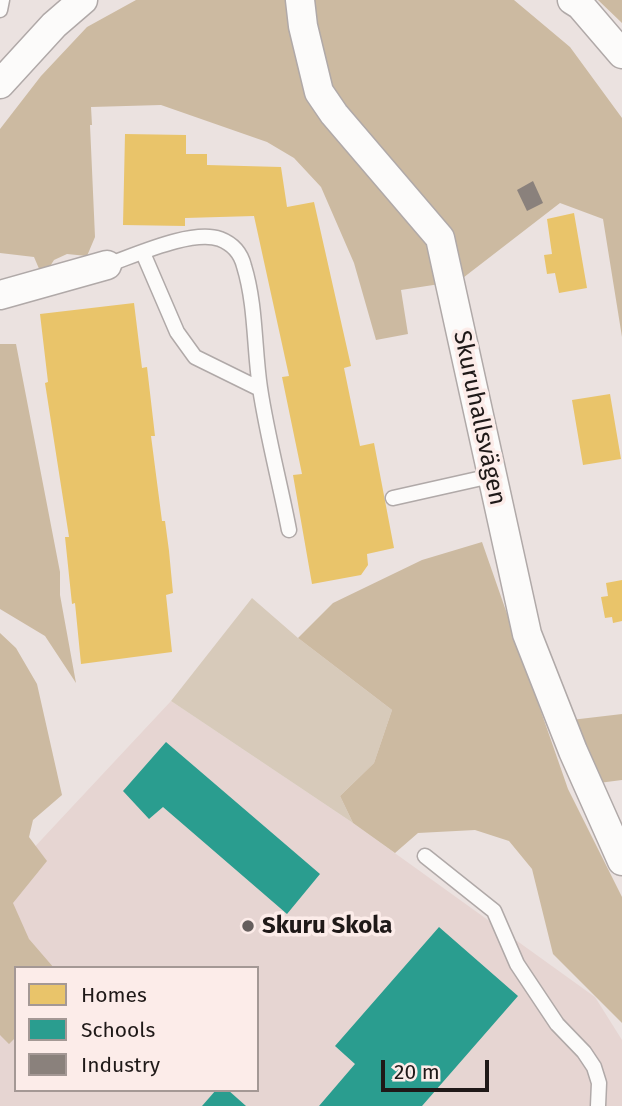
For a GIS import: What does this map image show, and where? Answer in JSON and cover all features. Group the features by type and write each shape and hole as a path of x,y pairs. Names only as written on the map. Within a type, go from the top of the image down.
{"street":[{"path":"0,84 54,25 83,0"},
{"name":"Skuruhallsvägen","path":"300,0 319,92 334,114 440,238 527,634 573,751 622,861"},
{"path":"577,2 622,54"},
{"path":"0,295 107,265"}],"lane":[{"path":"0,9 2,0"},
{"path":"107,265 202,236 220,239 234,247 244,264 250,291 260,389 289,530"},
{"path":"144,253 177,332 195,357 260,389"},
{"path":"393,498 491,476"},
{"path":"425,856 494,911 517,964 557,1024 584,1052 594,1067 599,1083 598,1106"}],"shaded area":[{"path":"136,0 514,0 570,47 622,118 622,337 603,219 560,203 459,281 401,290 408,334 376,340 354,263 321,187 294,158 267,142 161,105 91,107 95,237 87,256 67,254 54,260 47,271 40,271 34,257 0,253 0,129 41,76 87,27"},
{"path":"598,0 622,0 622,23"},
{"path":"0,344 16,344 60,572 60,595 76,683 45,636 0,609"},
{"path":"482,542 568,789 622,897 622,1023 553,954 532,869 509,841 475,830 418,833 395,853 353,823 340,796 374,763 392,710 298,638 333,603 422,560"},
{"path":"252,598 298,638 392,710 374,763 340,796 353,823 171,701"},
{"path":"0,633 16,648 37,684 62,795 33,820 29,837 47,861 13,903 29,939 52,966 14,966 14,1039 9,1044 0,1035"},
{"name":"Skuru Skola","path":"171,701 353,823 595,997 622,1040 622,1106 0,1106 0,884"},
{"path":"622,714 622,780 591,784 571,720"}],"building: Homes":[{"path":"125,134 186,135 186,154 207,154 207,165 281,167 287,207 314,202 351,366 344,368 360,446 374,443 394,548 367,554 368,565 361,575 312,584 293,475 302,474 282,377 289,376 254,216 185,218 185,226 123,225"},
{"path":"574,213 587,288 559,293 555,273 547,274 544,255 552,254 547,219"},
{"path":"134,303 142,368 147,367 155,436 151,436 162,521 165,521 169,551 173,593 166,595 172,652 81,664 65,537 69,537 45,383 48,382 40,314"},
{"path":"610,394 621,459 583,465 572,400"},
{"path":"622,580 622,621 613,623 612,617 605,618 601,597 608,596 606,583"}],"building: Schools":[{"path":"166,742 320,874 287,914 163,807 149,819 123,791"},
{"path":"439,927 518,996 422,1106 319,1106 355,1064 335,1046"},
{"path":"214,1092 230,1092 246,1106 202,1106"}],"building: Industry":[{"path":"533,181 543,203 527,211 517,190"}],"place":[{"name":"Skuru Skola","path":"248,926"}]}
